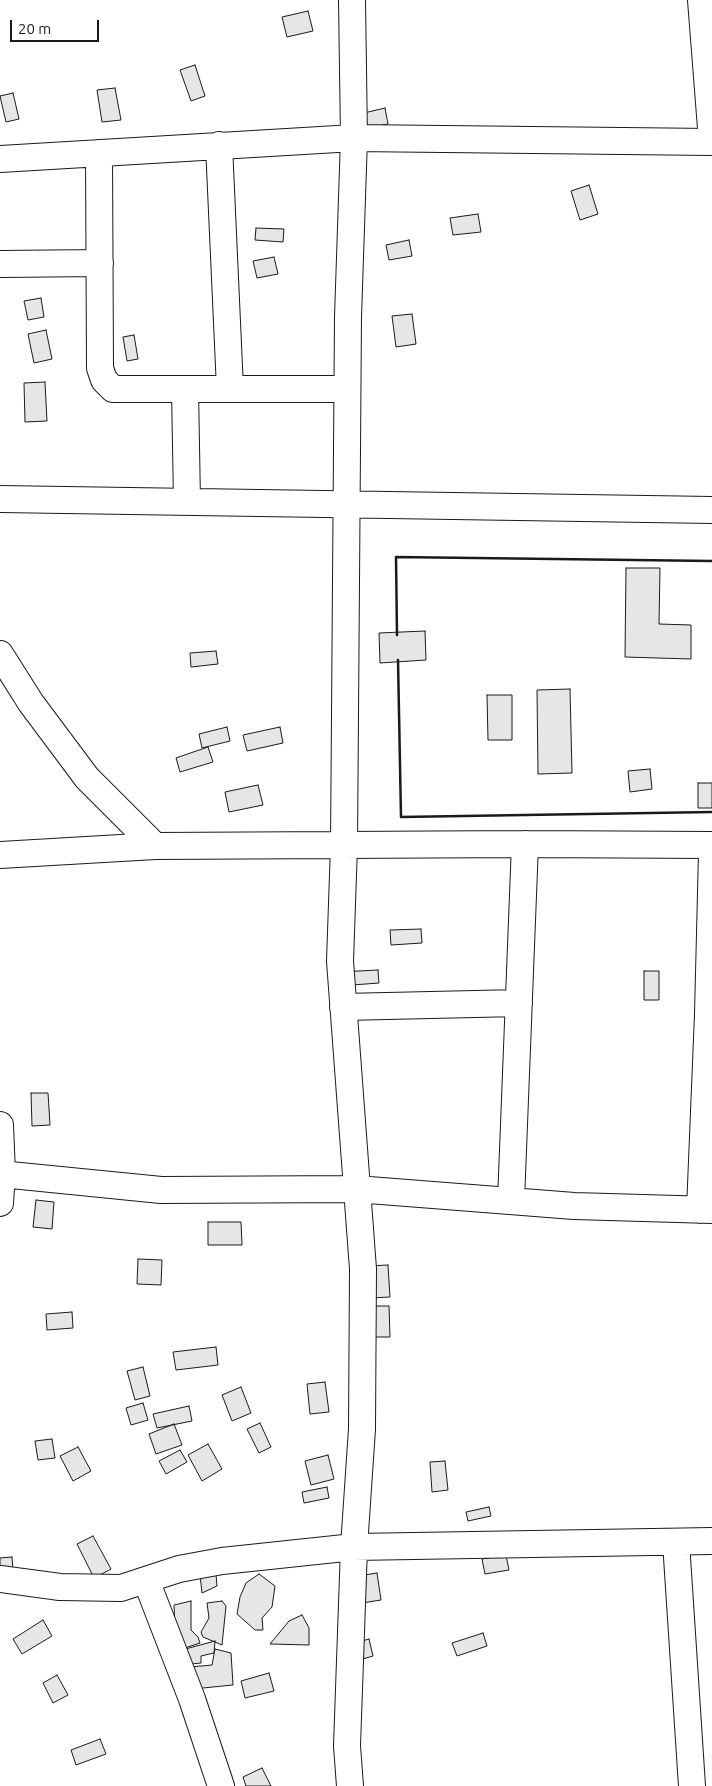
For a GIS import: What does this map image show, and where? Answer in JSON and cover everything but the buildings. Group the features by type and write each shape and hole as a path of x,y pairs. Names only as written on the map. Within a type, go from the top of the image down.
{"street":[{"path":"350,1786 348,1746 354,1547 362,1420 363,1269 340,961 344,846 347,389 354,138 352,0"},
{"path":"0,158 354,138 712,141 701,0"},
{"path":"219,145 230,389"},
{"path":"99,152 100,368 104,380 113,389 347,389"},
{"path":"0,264 100,263"},
{"path":"185,389 187,502"},
{"path":"0,500 712,510"},
{"path":"0,654 32,703 87,778 155,846"},
{"path":"511,1201 525,844"},
{"path":"0,855 155,846 712,845"},
{"path":"1,1174 161,1190 356,1189 574,1206 706,1210 712,852"},
{"path":"342,1007 519,1003"},
{"path":"0,1125 0,1203"},
{"path":"0,1579 60,1587 120,1588 179,1569 222,1561 354,1547 712,1541"},
{"path":"676,1542 692,1786"},
{"path":"146,1580 192,1699 221,1786"}],"wall":[{"path":"397,635 396,557 712,561"},
{"path":"398,660 401,817 712,812"}]}
